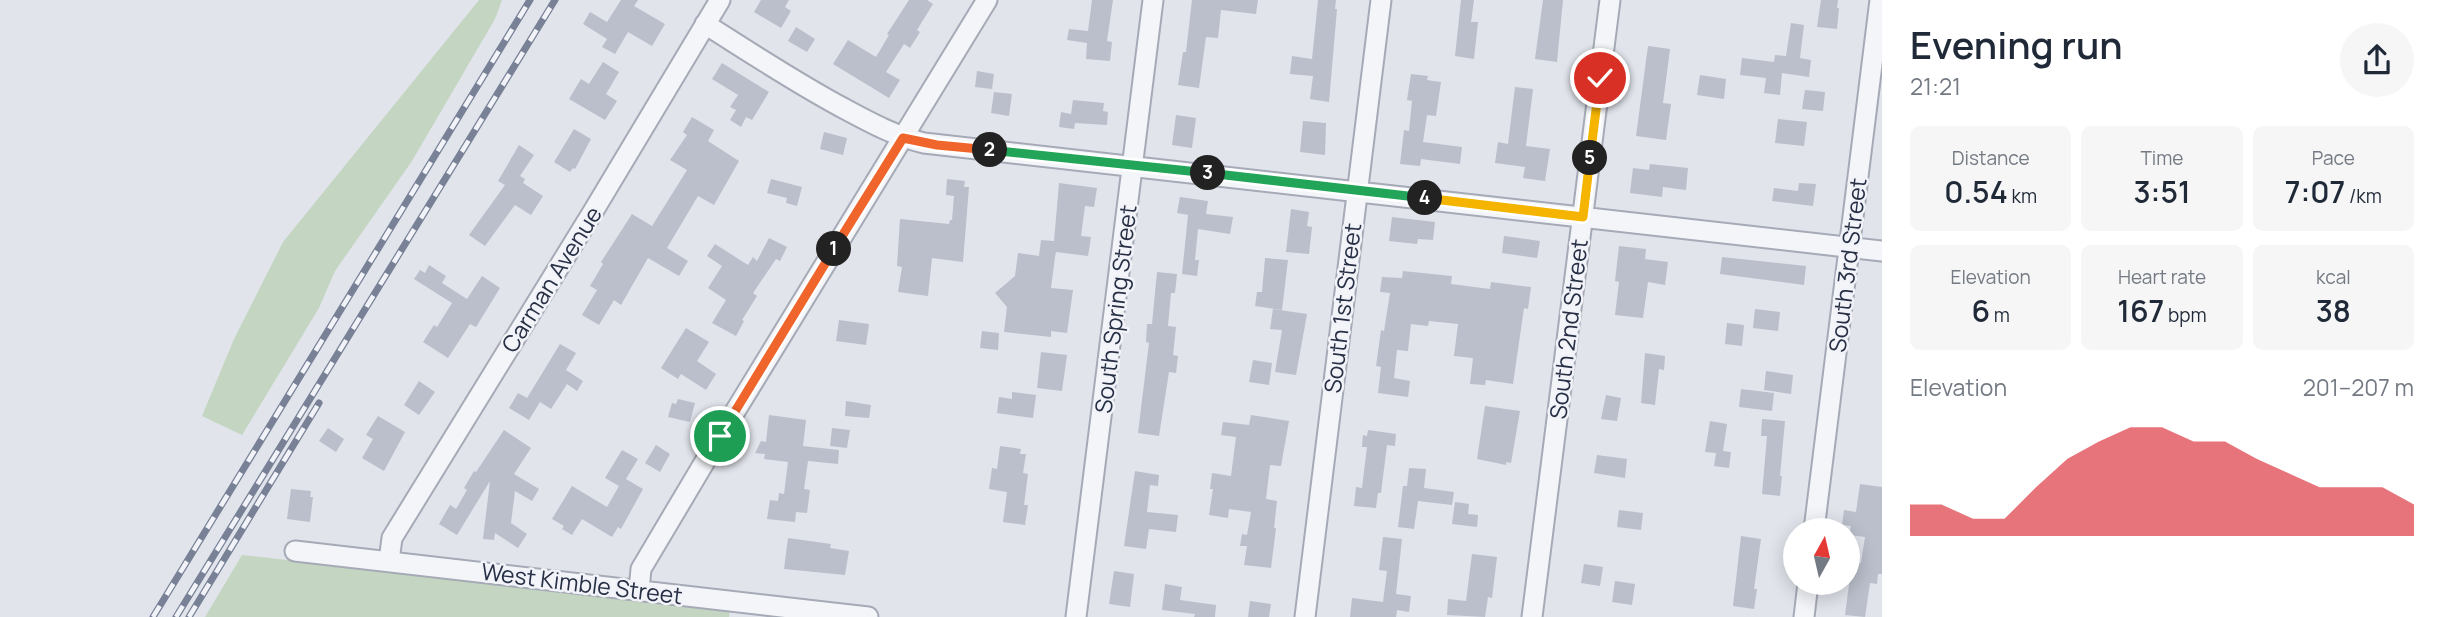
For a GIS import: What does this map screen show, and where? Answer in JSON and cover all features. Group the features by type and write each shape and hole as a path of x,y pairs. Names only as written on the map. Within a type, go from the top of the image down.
{"street":[{"name":"Carman Avenue","path":"389,561 392,538 720,0"},
{"path":"639,590 641,569 987,0"},
{"name":"South Spring Street","path":"1076,617 1153,0"},
{"name":"South 1st Street","path":"1304,617 1381,0"},
{"name":"South 2nd Street","path":"1532,617 1610,0"},
{"name":"South 3rd Street","path":"1815,518 1880,0"},
{"path":"705,24 792,80 903,138 937,145 1882,250"},
{"name":"West Kimble Street","path":"295,551 868,617"},
{"path":"1804,617 1807,595"}],"green space":[{"path":"479,0 502,0 495,19 412,161 335,271 319,308 242,435 202,416 234,339 283,242"},
{"path":"242,555 730,609 729,617 205,617"}],"building":[{"path":"621,0 638,0 634,6 665,24 652,46 628,32 615,54 602,47 607,39 583,24 590,12 607,22"},
{"path":"761,0 789,0 785,7 791,11 781,28 754,12"},
{"path":"909,0 927,0 933,4 917,30 920,32 910,48 904,44 886,72 900,80 889,98 833,64 848,40 876,57"},
{"path":"1092,0 1113,0 1107,41 1112,42 1110,61 1086,59 1087,43 1067,40 1069,29 1088,31"},
{"path":"1192,0 1258,0 1256,14 1221,10 1218,38 1206,37 1199,88 1178,85 1183,52 1186,52"},
{"path":"1318,0 1336,0 1337,9 1329,102 1310,99 1313,76 1290,74 1292,56 1312,59"},
{"path":"1461,0 1474,0 1471,22 1478,22 1474,59 1455,56"},
{"path":"1543,0 1563,0 1557,62 1535,59"},
{"path":"1821,0 1838,0 1837,29 1817,27"},
{"path":"1791,23 1804,25 1800,58 1811,60 1809,77 1782,73 1780,95 1764,93 1766,78 1740,75 1742,58 1774,62 1775,55 1786,56"},
{"path":"796,27 815,39 807,52 788,41"},
{"path":"1648,46 1670,49 1663,103 1671,104 1666,140 1636,136"},
{"path":"603,62 619,72 606,94 617,101 605,120 569,99 581,79 589,84"},
{"path":"722,63 769,92 752,120 746,117 741,127 730,120 736,110 730,107 738,95 712,79"},
{"path":"977,71 994,74 992,89 975,87"},
{"path":"1411,74 1428,76 1427,80 1441,82 1436,116 1427,115 1423,142 1462,147 1460,164 1421,159 1420,166 1400,164 1404,130 1409,131 1412,101 1407,100"},
{"path":"1700,75 1726,79 1724,99 1697,95"},
{"path":"1515,87 1533,89 1526,146 1550,149 1545,181 1523,178 1525,167 1495,163 1498,142 1508,144"},
{"path":"1805,90 1825,92 1823,111 1802,109"},
{"path":"994,92 1012,94 1009,116 991,113"},
{"path":"1073,100 1104,103 1103,111 1108,112 1107,125 1075,123 1074,129 1059,127 1061,112 1071,114"},
{"path":"1176,115 1196,118 1192,148 1172,145"},
{"path":"692,117 714,130 708,141 739,161 714,205 698,196 667,248 688,261 679,276 648,258 621,305 614,300 599,325 582,315 597,290 590,286 603,264 601,262 632,214 652,226 687,170 670,160 687,135 683,132"},
{"path":"1778,119 1807,122 1804,146 1775,143"},
{"path":"1303,121 1326,123 1325,155 1300,152"},
{"path":"574,129 591,139 575,169 570,172 554,162"},
{"path":"824,132 847,138 843,155 820,149"},
{"path":"519,145 534,155 520,176 525,179 523,183 543,196 531,215 515,205 485,246 469,235 505,185 498,181"},
{"path":"1650,164 1688,168 1686,190 1663,187 1662,197 1630,193 1633,168 1649,170"},
{"path":"771,179 802,187 797,206 786,203 787,198 767,193"},
{"path":"947,179 965,181 964,187 969,187 963,262 932,258 928,296 898,292 902,267 897,266 900,219 949,224 952,220 954,196 946,195"},
{"path":"1059,183 1097,188 1094,207 1085,206 1081,236 1091,237 1088,256 1056,252 1051,288 1073,290 1067,333 1051,331 1051,337 1004,332 1007,307 995,293 1015,276 1018,253 1039,256 1041,240 1054,241"},
{"path":"1799,183 1816,184 1813,206 1772,201 1774,188 1798,191"},
{"path":"1180,197 1208,201 1206,214 1233,217 1230,234 1198,229 1195,260 1199,260 1197,276 1182,274 1188,215 1177,213"},
{"path":"1291,209 1309,212 1307,226 1312,227 1309,254 1286,252"},
{"path":"1392,217 1435,222 1433,240 1418,239 1417,244 1389,241"},
{"path":"1504,236 1540,241 1537,258 1502,253"},
{"path":"769,238 787,247 780,261 776,259 753,293 757,296 742,320 744,321 736,336 712,323 726,300 708,288 722,266 707,256 715,244 748,265 753,257 757,261"},
{"path":"1619,246 1646,249 1645,259 1668,262 1665,285 1648,282 1643,318 1615,315"},
{"path":"1722,257 1806,266 1804,285 1720,274"},
{"path":"1265,258 1288,260 1282,310 1255,306 1257,292 1262,292"},
{"path":"429,265 446,276 442,283 467,299 482,276 500,288 476,327 470,324 448,358 423,342 434,325 437,327 452,303 414,279 420,270 425,273"},
{"path":"1403,271 1452,276 1451,284 1490,289 1491,282 1531,287 1528,309 1524,308 1513,384 1486,380 1485,385 1470,384 1473,358 1454,356 1458,324 1429,321 1428,326 1411,324 1408,351 1397,350 1394,378 1410,381 1408,397 1378,393 1381,367 1376,366 1390,293 1380,292 1382,277 1402,278"},
{"path":"1157,272 1177,274 1175,293 1171,293 1168,326 1176,327 1173,355 1178,356 1176,373 1169,372 1159,436 1138,433 1149,343 1146,342 1147,324 1152,324"},
{"path":"1273,309 1307,314 1296,375 1275,372 1282,330 1270,329"},
{"path":"1755,309 1780,312 1778,331 1753,328"},
{"path":"839,320 869,324 866,345 836,341"},
{"path":"1727,323 1744,325 1742,346 1725,344"},
{"path":"686,328 709,342 697,361 716,374 706,390 681,374 678,379 661,368"},
{"path":"982,331 999,333 998,350 980,348"},
{"path":"560,344 576,353 566,370 583,381 577,391 567,384 551,409 540,402 529,420 509,408 518,393 527,398"},
{"path":"1041,352 1067,355 1062,391 1037,388"},
{"path":"1645,353 1665,356 1664,370 1659,369 1655,405 1641,403"},
{"path":"1253,360 1272,363 1269,385 1249,382"},
{"path":"1766,371 1793,375 1791,394 1764,390"},
{"path":"419,381 435,392 419,415 404,405"},
{"path":"1741,389 1774,393 1772,411 1739,407"},
{"path":"1012,392 1036,395 1033,418 997,413 999,397 1012,399"},
{"path":"1606,395 1621,398 1617,421 1601,419"},
{"path":"678,399 695,403 690,422 668,417 672,403 676,404"},
{"path":"846,401 871,405 869,418 845,416"},
{"path":"1485,406 1520,411 1511,463 1506,462 1506,465 1477,459"},
{"path":"769,415 806,420 803,446 839,450 838,464 808,461 804,489 810,490 807,513 796,512 795,522 767,519 770,500 778,501 779,493 784,494 788,462 764,459 765,454 755,453 761,441 766,442"},
{"path":"1251,415 1289,421 1281,466 1270,465 1266,499 1277,501 1271,568 1244,565 1247,546 1240,546 1242,534 1247,535 1251,512 1229,509 1228,518 1209,515 1213,489 1210,489 1212,473 1231,476 1236,437 1221,435 1223,422 1249,425"},
{"path":"378,416 405,432 384,471 362,458 373,439 366,435"},
{"path":"1762,419 1785,421 1780,496 1762,494 1767,436 1761,436"},
{"path":"1710,421 1727,424 1723,451 1731,452 1729,468 1714,466 1716,453 1705,452"},
{"path":"328,428 344,439 336,452 319,441"},
{"path":"832,428 850,430 847,448 830,446"},
{"path":"504,430 531,448 514,474 539,489 532,501 515,491 511,523 527,534 518,548 495,533 494,540 483,539 490,481 457,535 439,524 450,505 456,509 474,471 476,472"},
{"path":"1368,430 1396,434 1395,446 1387,445 1381,493 1378,493 1376,508 1354,506 1356,487 1362,488 1367,447 1362,447 1363,435 1367,436"},
{"path":"656,445 670,454 660,472 645,463"},
{"path":"1000,446 1021,449 1020,454 1026,454 1023,473 1028,474 1024,505 1028,505 1025,525 1003,522 1007,492 989,489 992,468 997,469"},
{"path":"622,450 638,459 626,479 643,489 621,529 618,527 612,537 582,519 572,535 562,529 564,526 552,519 572,486 607,507 619,486 605,478"},
{"path":"1597,455 1627,459 1625,478 1594,473"},
{"path":"1409,468 1426,469 1424,488 1454,492 1452,505 1418,501 1414,529 1398,527 1403,486 1407,486"},
{"path":"1135,471 1159,475 1158,486 1150,485 1147,512 1178,515 1176,532 1149,529 1146,549 1124,546"},
{"path":"1860,484 1882,487 1882,574 1878,574 1877,584 1870,583 1865,617 1845,615 1848,595 1860,595 1860,563 1865,537 1860,536 1860,518 1843,518 1844,510 1856,512"},
{"path":"291,489 311,491 310,497 313,497 310,522 287,519"},
{"path":"1455,502 1469,504 1468,514 1478,515 1477,527 1452,524"},
{"path":"1619,510 1643,513 1641,530 1617,527"},
{"path":"1741,536 1761,539 1754,609 1733,606"},
{"path":"1383,537 1402,539 1396,594 1411,596 1409,612 1397,610 1396,617 1350,617 1352,598 1383,602 1387,571 1379,570"},
{"path":"788,538 831,544 830,548 849,551 845,575 784,569"},
{"path":"1472,554 1497,557 1492,598 1488,597 1485,617 1447,615 1448,599 1466,601"},
{"path":"1584,564 1603,567 1600,586 1581,583"},
{"path":"1114,571 1134,574 1130,607 1109,604"},
{"path":"1615,581 1635,584 1632,605 1612,602"},
{"path":"1165,584 1182,587 1180,600 1216,605 1215,617 1194,617 1195,614 1162,610"},
{"path":"1250,601 1271,604 1269,617 1248,617"}],"railway":[{"path":"153,617 530,0"},
{"path":"176,617 555,0"},
{"path":"189,617 319,403"}],"route":[{"path":"720,436 903,138 937,145 1583,217 1600,78"}]}
